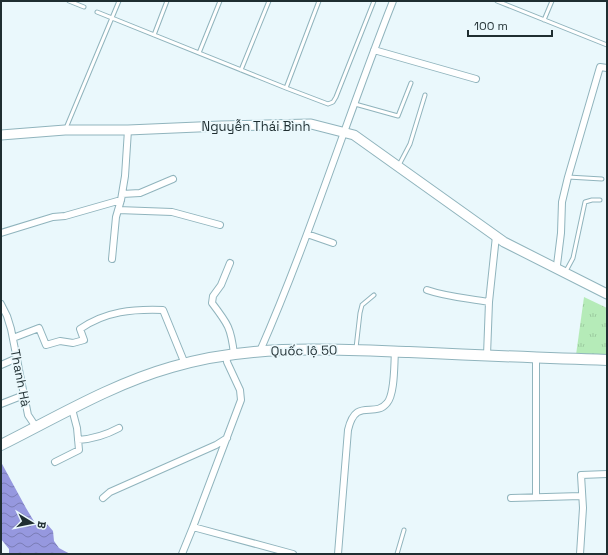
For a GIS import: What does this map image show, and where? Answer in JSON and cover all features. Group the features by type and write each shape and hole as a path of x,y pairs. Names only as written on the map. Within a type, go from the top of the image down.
{"main road":[{"name":"Quốc lộ 50","path":"1,445 104,392 172,367 230,354 260,351 326,349 607,360"}],"street":[{"path":"260,351 279,308 374,50 394,1"},
{"path":"374,50 476,79"},
{"path":"555,268 557,265 561,233 562,202 568,177 600,67 607,68"},
{"name":"Nguyễn Thái Bình","path":"1,135 65,130 128,130 311,124 354,135 504,242 607,294"},
{"path":"112,259 116,217 122,197 125,176 128,130"},
{"path":"1,233 53,217 65,216 122,197 140,193 173,179"},
{"path":"118,210 172,212 220,225"},
{"path":"307,234 333,243"},
{"path":"487,355 488,302 496,236"},
{"path":"182,554 241,400 240,390 227,362 230,354 232,336 229,326 212,303 213,296 221,285 230,263"},
{"path":"427,290 450,297 457,296 488,302"},
{"name":"Thanh Hà","path":"1,304 7,316 13,338 28,415 36,427"},
{"path":"13,338 39,328 46,345 60,341 73,343 84,340 80,328 92,320 116,312 163,310 185,364"},
{"path":"338,554 348,430 350,422 358,411 380,408 387,403 391,392 395,352"},
{"path":"536,357 536,497"},
{"path":"1,365 17,358"},
{"path":"1,404 24,396"},
{"path":"56,462 79,450 77,428 72,408"},
{"path":"78,440 98,437 119,428"},
{"path":"103,498 110,492 216,445 227,438"},
{"path":"580,554 583,508 581,496 581,475 607,474"},
{"path":"511,498 581,496"},
{"path":"193,527 292,554"}],"lane":[{"path":"69,1 84,7"},
{"path":"65,130 119,1"},
{"path":"154,35 167,1"},
{"path":"199,53 220,1"},
{"path":"241,70 269,1"},
{"path":"286,88 319,1"},
{"path":"97,12 328,104 333,102 336,97 374,1"},
{"path":"497,1 607,45"},
{"path":"544,20 552,1"},
{"path":"355,104 398,116 411,83"},
{"path":"399,167 410,144 425,95"},
{"path":"568,177 602,178"},
{"path":"565,273 573,258 585,202 600,200"},
{"path":"356,350 362,306 374,295"},
{"path":"397,554 404,530"}],"green space":[{"path":"584,297 607,308 607,357 576,355"}],"water":[{"path":"1,462 35,523 47,524 53,531 54,541 59,548 70,554 9,554 9,549 1,539"}]}
